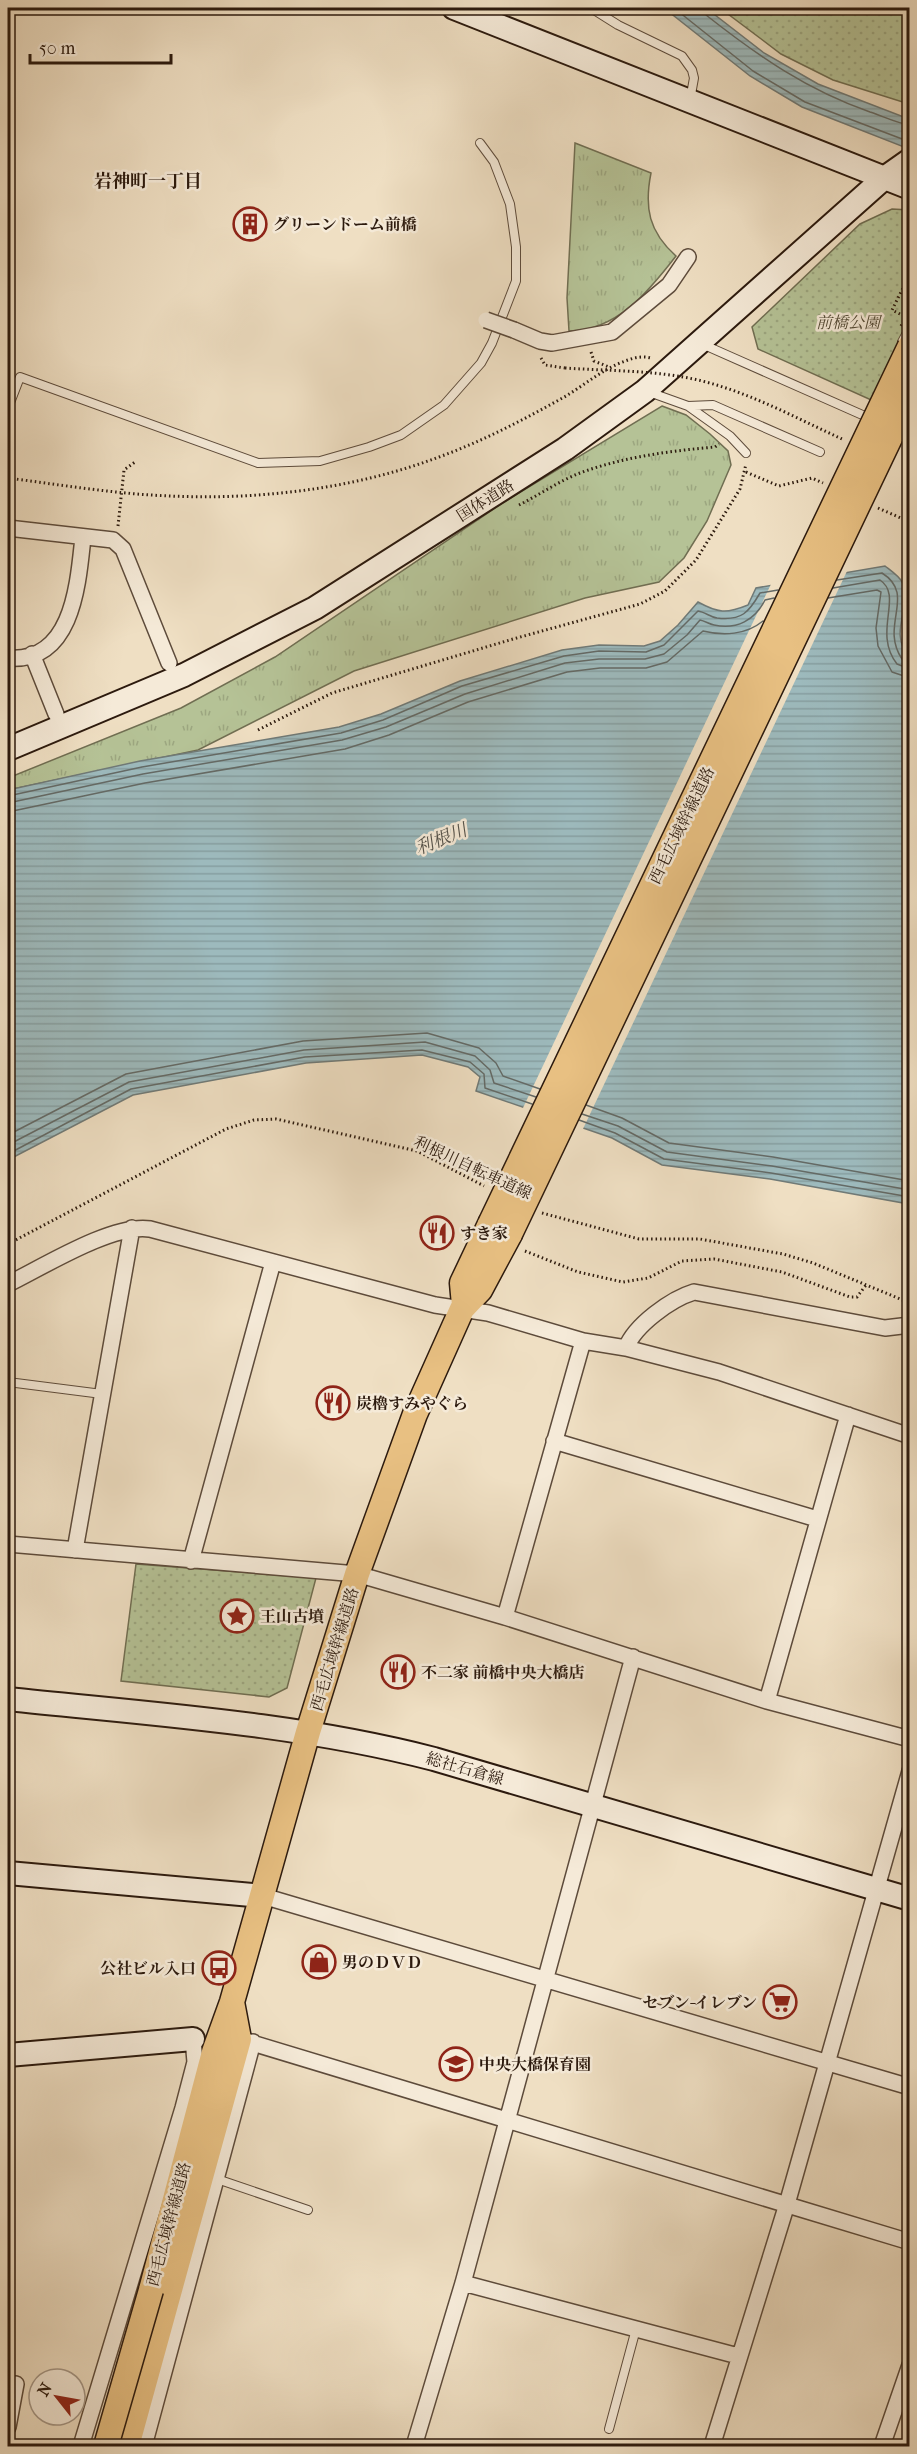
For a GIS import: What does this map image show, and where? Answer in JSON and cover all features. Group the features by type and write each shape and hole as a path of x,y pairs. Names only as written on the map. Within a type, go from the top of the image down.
{"main road":[{"name":"西毛広域幹線道路","path":"507,1236 909,346"},
{"name":"西毛広域幹線道路","path":"128,2446 214,2052 232,2002 308,1732 357,1575 415,1414 463,1307 462,1283 507,1236 909,396"},
{"name":"西毛広域幹線道路","path":"106,2446 246,2040 232,2002"}],"street":[{"path":"454,8 909,188"},
{"name":"国体道路","path":"8,749 184,675 315,608 566,449 645,391 883,179 909,160"},
{"path":"486,320 540,341 552,343 612,332 669,285 688,257"},
{"path":"8,528 113,540 123,549 169,663"},
{"path":"8,658 32,654 53,642 72,610 79,580 83,537"},
{"path":"32,654 56,714"},
{"path":"75,1550 132,1228"},
{"path":"8,1284 112,1234 132,1228 150,1229 435,1305 463,1307 583,1341 626,1348 719,1372 909,1436"},
{"path":"191,1561 273,1262"},
{"path":"626,1348 633,1336 646,1323 683,1295 694,1292 885,1328 909,1325"},
{"path":"505,1617 583,1341"},
{"path":"767,1701 848,1415"},
{"path":"554,1441 818,1520"},
{"path":"8,1544 357,1575 505,1617 767,1701 909,1739"},
{"path":"414,2446 463,2283 633,1657"},
{"name":"総社石倉線","path":"8,1699 308,1732 434,1759 909,1899"},
{"path":"712,2446 738,2356 787,2204 909,1771"},
{"path":"8,1873 263,1896 909,2087"},
{"path":"8,2055 193,2039 195,2062 183,2108 81,2446"},
{"path":"144,2446 217,2179 246,2040 909,2241"},
{"path":"463,2283 738,2356"},
{"path":"882,2446 909,2365"},
{"path":"8,2427 16,2384"}],"lane":[{"path":"591,8 627,30 682,56 692,70 694,78 690,102"},
{"path":"8,408 20,377 258,464 320,461 401,435 444,405 481,363 516,281 516,247 510,204 494,162 480,143"},
{"path":"698,342 867,417 909,327"},
{"path":"645,391 688,406 730,436 746,453"},
{"path":"688,406 712,405 820,452"},
{"path":"8,1382 102,1394"},
{"path":"217,2179 308,2210"},
{"path":"609,2429 636,2329"}],"path":[{"path":"906,317 892,310 909,274"},
{"path":"587,338 594,360 610,368"},
{"path":"565,368 674,375 714,384 742,394 847,441"},
{"path":"258,730 332,693 640,604 665,591 696,560 722,520 746,472 746,453"},
{"path":"117,528 124,470 135,462"},
{"name":"利根川自転車道線","path":"8,1244 226,1129 254,1120 276,1119 417,1151 485,1187"},
{"name":"利根川自転車道線","path":"533,1209 639,1239 700,1239 763,1250 813,1263 909,1303"},
{"path":"507,1236 578,1272 623,1282 648,1278 682,1261 703,1258 782,1272 850,1297 857,1298 866,1285"}],"green space":[{"path":"720,8 909,8 909,104 833,80 781,54"},
{"path":"575,143 651,173 648,197 651,219 660,238 676,256 655,282 630,307 602,324 569,331 567,298"},
{"name":"前橋公園","path":"892,209 909,210 909,417 758,349 752,327 860,224"},
{"path":"662,406 686,415 710,434 728,451 731,465 707,521 684,558 659,582 585,598 354,671 198,750 8,790 8,778 181,708 275,657 504,502"},
{"path":"136,1564 316,1578 287,1688 269,1697 121,1681"}],"water":[{"path":"664,8 706,8 764,53 818,84 909,119 909,149 802,107 750,76"},
{"name":"利根川","path":"885,566 901,580 905,591 900,638 910,658 909,1204 770,1179 662,1165 612,1138 476,1091 480,1077 468,1067 422,1055 306,1063 133,1095 8,1160 8,790 140,761 339,727 381,714 460,681 562,650 599,645 644,646 660,641 698,602 717,610 734,610 748,605 756,588"}],"pier":[{"path":"848,569 582,1131 522,1110 772,582"}],"place":[{"name":"グリーンドーム前橋","path":"250,224"},
{"name":"すき家","path":"437,1233"},
{"name":"炭櫓すみやぐら","path":"333,1403"},
{"name":"王山古墳","path":"237,1616"},
{"name":"不二家 前橋中央大橋店","path":"398,1672"},
{"name":"男のＤＶＤ","path":"319,1962"},
{"name":"公社ビル入口","path":"219,1968"},
{"name":"セブン-イレブン","path":"780,2002"},
{"name":"中央大橋保育園","path":"456,2064"}],"district":[{"name":"岩神町一丁目","path":"148,181"}]}
